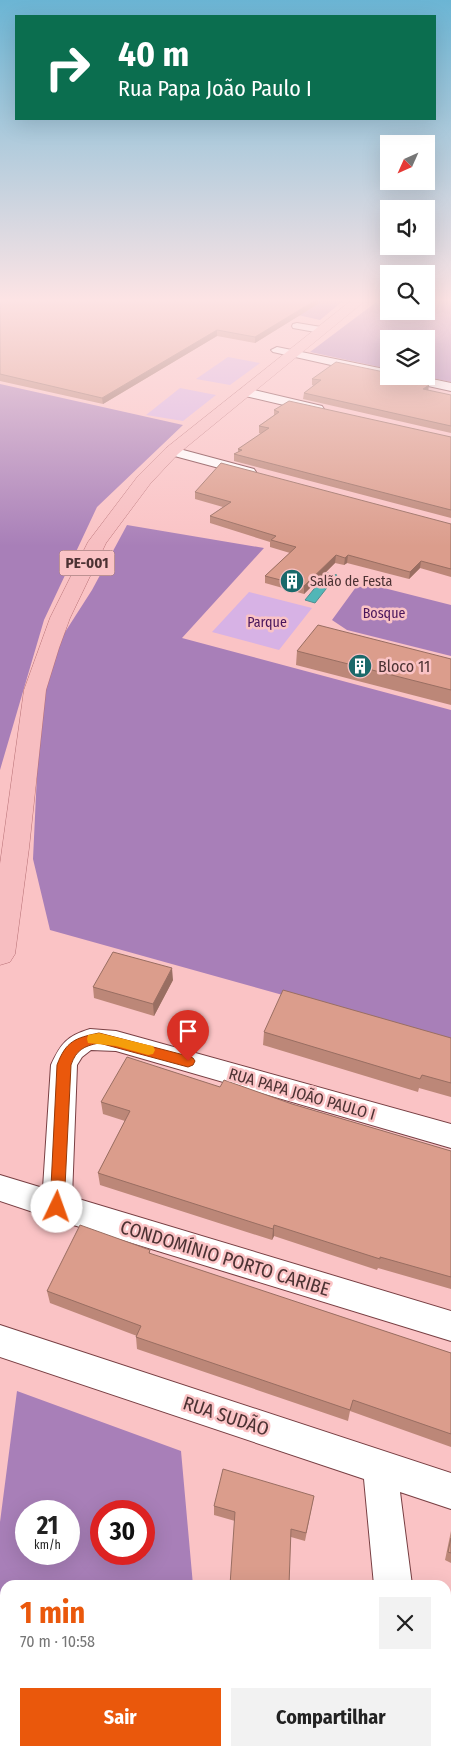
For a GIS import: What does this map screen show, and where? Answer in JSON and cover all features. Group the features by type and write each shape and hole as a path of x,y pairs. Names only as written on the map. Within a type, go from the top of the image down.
{"main road":[{"name":"PE-001","path":"0,954 8,848 36,690 51,640 97,542 144,480 172,451 255,382"}],"street":[{"path":"435,384 451,387"},
{"path":"245,392 330,412"},
{"path":"172,451 259,474"},
{"name":"RUA PAPA JOÃO PAULO I","path":"57,1207 64,1065 69,1051 83,1041 99,1038 116,1041 451,1136"},
{"name":"CONDOMÍNIO PORTO CARIBE","path":"0,1188 451,1326"},
{"name":"RUA SUDÃO","path":"0,1341 451,1491"},
{"path":"380,1468 392,1580"}],"green space":[{"path":"213,382 234,382 230,385"},
{"path":"0,384 183,425 97,507 44,620 0,770"},
{"path":"180,388 216,395 183,421 146,415"},
{"path":"127,525 264,548 182,638 451,710 451,1042 50,930 33,859 42,668 92,590"},
{"name":"Bosque","path":"376,586 451,605 451,656 347,630 332,620 356,587"},
{"name":"Parque","path":"249,592 312,608 279,650 212,632"},
{"path":"17,1391 181,1451 193,1580 0,1580 0,1522"}],"water":[{"path":"327,573 337,575 315,603 305,600"}],"building":[{"path":"34,382 129,382 102,398"},
{"path":"318,382 380,382 380,385 429,385 423,389 451,395 451,426 304,393"},
{"path":"289,401 451,437 451,510 234,454 242,450 238,449 269,428 259,426 279,412 274,410"},
{"path":"221,463 451,524 451,569 421,561 410,572 348,555 345,558 336,555 304,586 265,576 296,547 271,540 276,536 210,516 231,502 195,492"},
{"path":"318,625 451,659 451,690 297,651"},
{"path":"113,952 172,968 153,1004 93,987"},
{"path":"283,990 451,1038 451,1083 422,1075 420,1079 264,1032"},
{"path":"127,1057 220,1087 224,1080 292,1104 451,1151 451,1277 380,1257 380,1259 274,1225 273,1229 98,1173 130,1111 101,1102"},
{"path":"80,1225 150,1250 149,1253 451,1353 451,1434 353,1400 350,1410 136,1337 141,1326 47,1291"},
{"path":"223,1469 314,1496 306,1533 291,1529 289,1580 230,1580 235,1512 214,1506"},
{"path":"451,1538 451,1553 448,1552"}],"slow traffic":[{"path":"93,1039 99,1038 116,1041 148,1050"}],"place":[{"name":"Salão de Festa","path":"292,581"},
{"name":"Bloco 11","path":"360,666"}],"route":[{"path":"57,1207 64,1065 69,1051 83,1041 99,1038 188,1061"}]}
